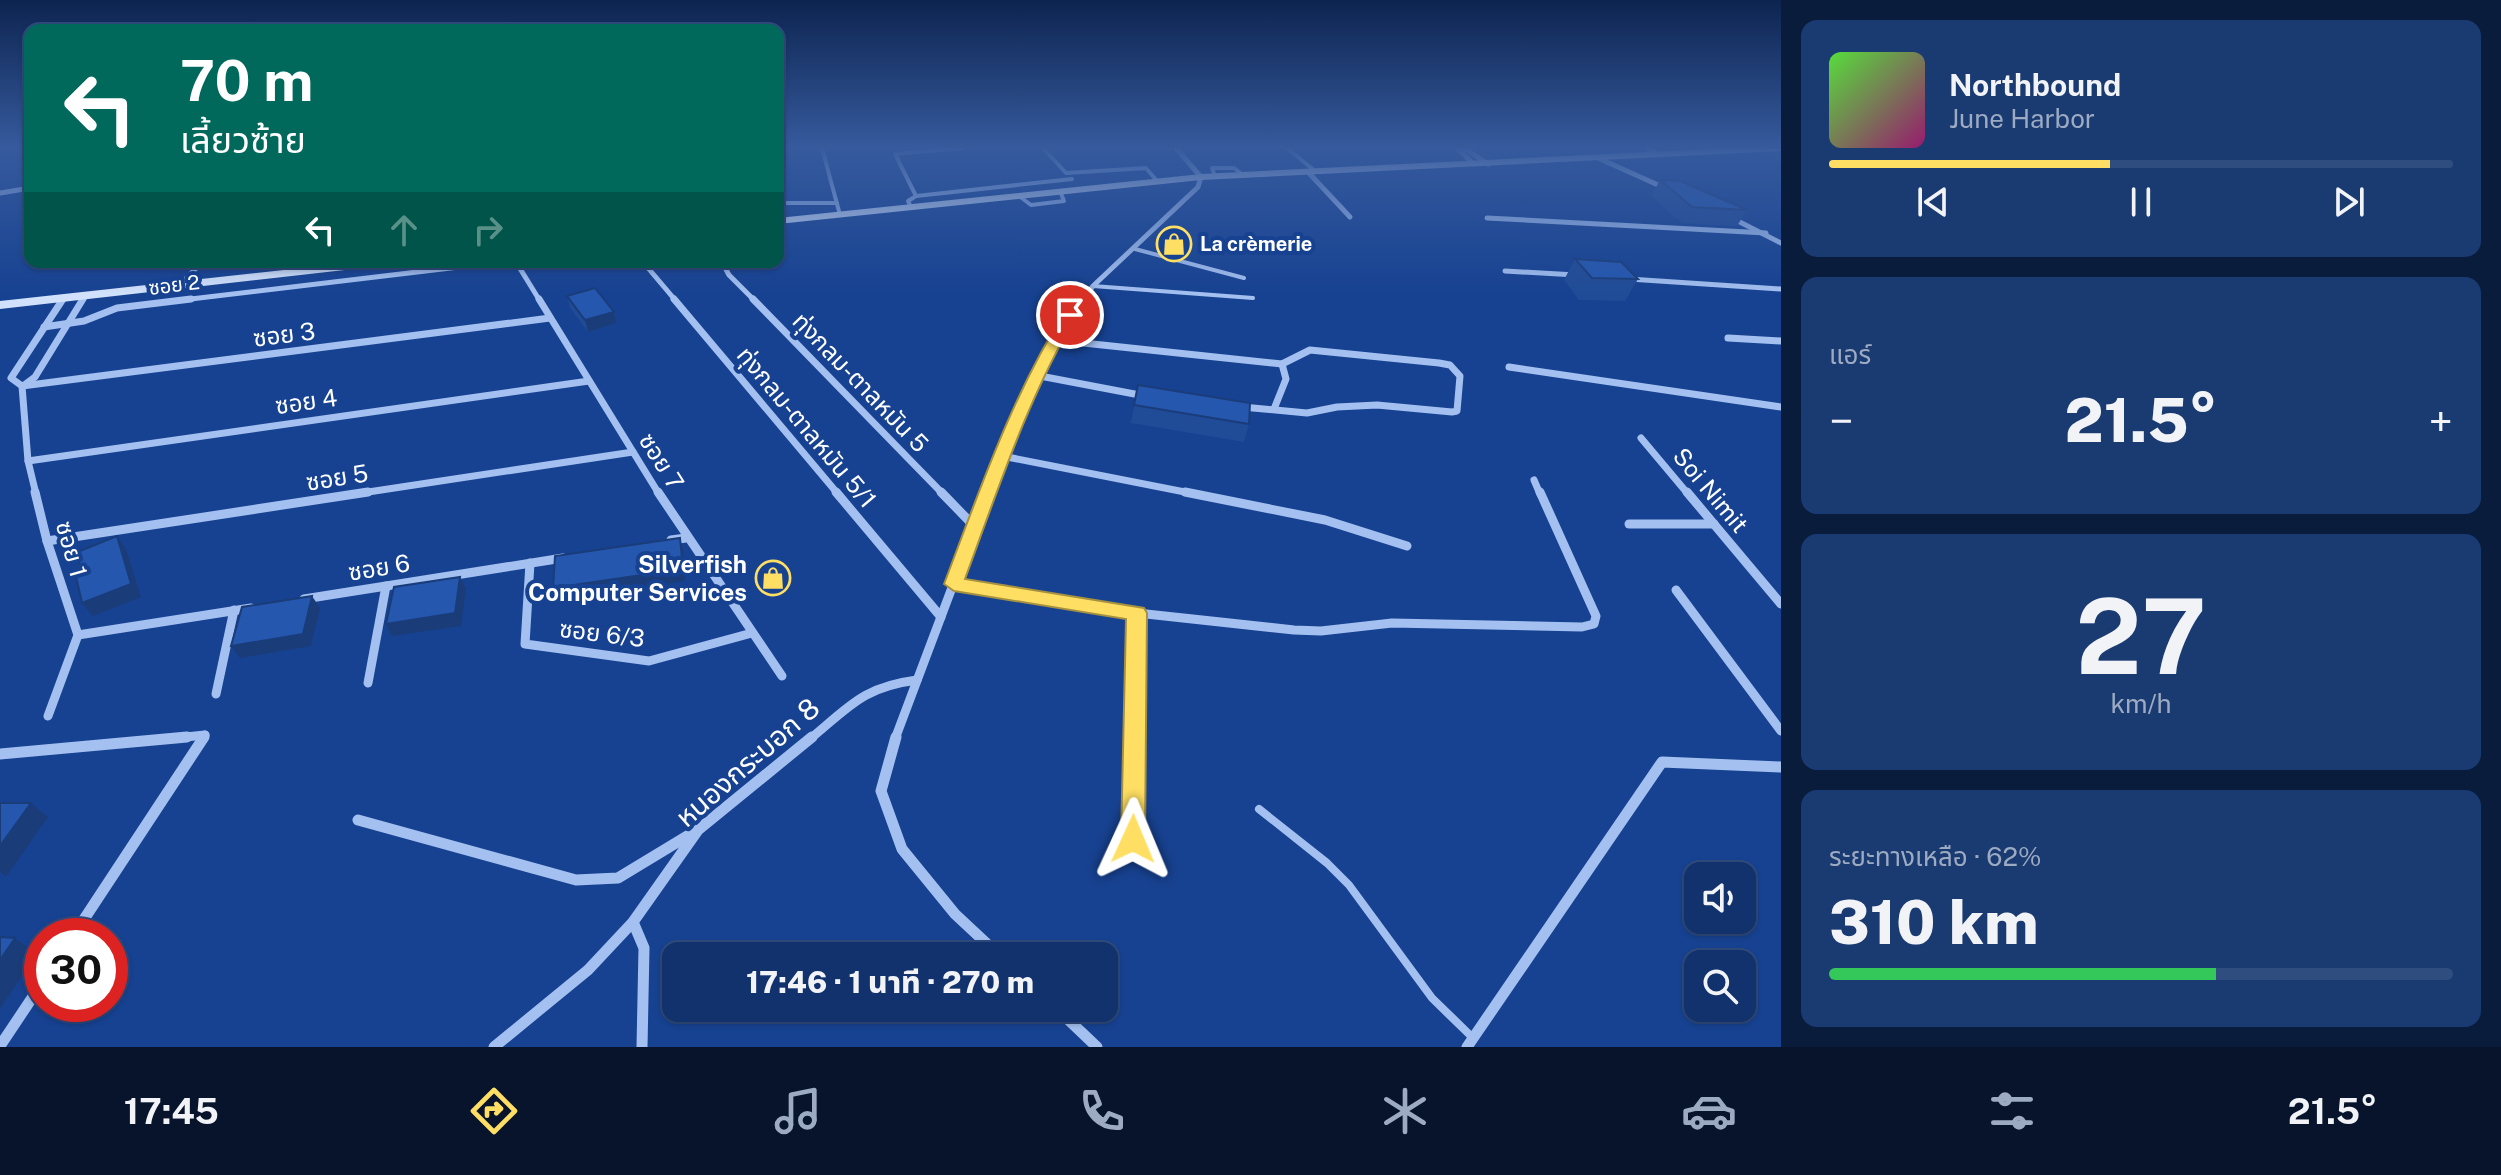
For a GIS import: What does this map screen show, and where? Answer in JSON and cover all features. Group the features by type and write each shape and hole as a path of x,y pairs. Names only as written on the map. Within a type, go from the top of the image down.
{"street":[{"path":"784,220 838,209 1008,197"},
{"path":"985,942 955,914 902,849 881,791 896,735 1002,456 1055,340 1093,286 1191,197"},
{"path":"1333,197 1350,217"},
{"path":"1724,214 1781,243"},
{"path":"1487,218 1766,233"},
{"path":"180,285 196,268"},
{"path":"0,305 334,268"},
{"name":"ซอย 2","path":"44,327 84,321 117,308 451,268"},
{"name":"ซอย 7","path":"520,268 686,538 782,676"},
{"name":"ทุ่งกลม-ตาลหมัน 5/1","path":"648,268 941,617"},
{"name":"ทุ่งกลม-ตาลหมัน 5","path":"725,268 975,527"},
{"path":"1505,271 1582,276"},
{"path":"1612,278 1781,289"},
{"path":"11,378 22,386 35,377 86,295"},
{"path":"0,381 11,378 64,297"},
{"name":"ซอย 3","path":"22,386 550,318"},
{"path":"1728,338 1781,341"},
{"path":"1055,340 1282,364 1310,350 1450,365 1460,376 1457,411 1377,405 1337,407 1307,413 1226,406"},
{"path":"1274,409 1286,379 1282,364"},
{"path":"1509,367 1781,407"},
{"path":"1040,376 1148,396"},
{"name":"ซอย 4","path":"28,461 589,381"},
{"name":"ซอย 1","path":"22,386 28,461 47,541 78,635"},
{"name":"Soi Nimit","path":"1641,438 1781,604"},
{"name":"ซอย 5","path":"47,541 633,452"},
{"path":"1002,456 1325,520 1407,546"},
{"path":"954,584 1137,613 1321,631 1392,623 1582,627 1594,624 1596,616 1534,480"},
{"path":"1629,524 1714,524"},
{"path":"655,543 686,538"},
{"name":"ซอย 6","path":"295,601 577,555"},
{"name":"ซอย 6/3","path":"530,563 525,644 649,661 752,633"},
{"path":"368,683 386,586"},
{"path":"1676,590 1781,731"},
{"path":"48,716 78,635 265,606"},
{"path":"216,694 234,610"},
{"path":"1133,839 1137,613"},
{"name":"หนองกระบอก 8","path":"494,1047 588,970 633,922 698,830 864,694 886,684 917,680"},
{"path":"0,754 205,735 85,918"},
{"path":"1470,1042 1662,762 1781,767"},
{"path":"358,820 576,880 618,878 698,830"},
{"path":"633,922 644,948 642,1047"},
{"path":"0,1046 24,1010"},
{"path":"1071,1022 1097,1047"}],"lane":[{"path":"784,204 838,209 835,197"},
{"path":"912,197 914,202 942,197"},
{"path":"1135,249 1244,278"},
{"path":"1093,286 1253,298"},
{"path":"1259,809 1327,863 1349,885 1432,998 1470,1042"}],"building":[{"path":"1680,197 1717,197 1747,210 1692,207"},
{"path":"1575,259 1621,262 1638,279 1592,278"},
{"path":"595,288 614,312 585,320 567,296"},
{"path":"1138,385 1250,403 1249,424 1134,405"},
{"path":"117,536 131,584 82,603 75,572 82,570 75,553"},
{"path":"680,538 683,569 553,588 555,556"},
{"path":"460,577 455,613 386,624 394,587"},
{"path":"312,596 303,634 231,646 242,607"},
{"path":"0,803 31,803 0,846"},
{"path":"0,937 15,938 0,960"}],"place":[{"name":"La crèmerie","path":"1174,244"},
{"name":"Silverfish Computer Services","path":"773,578"}],"route":[{"path":"1070,315 1055,340 1002,456 954,584 1137,613 1133,839"}]}
